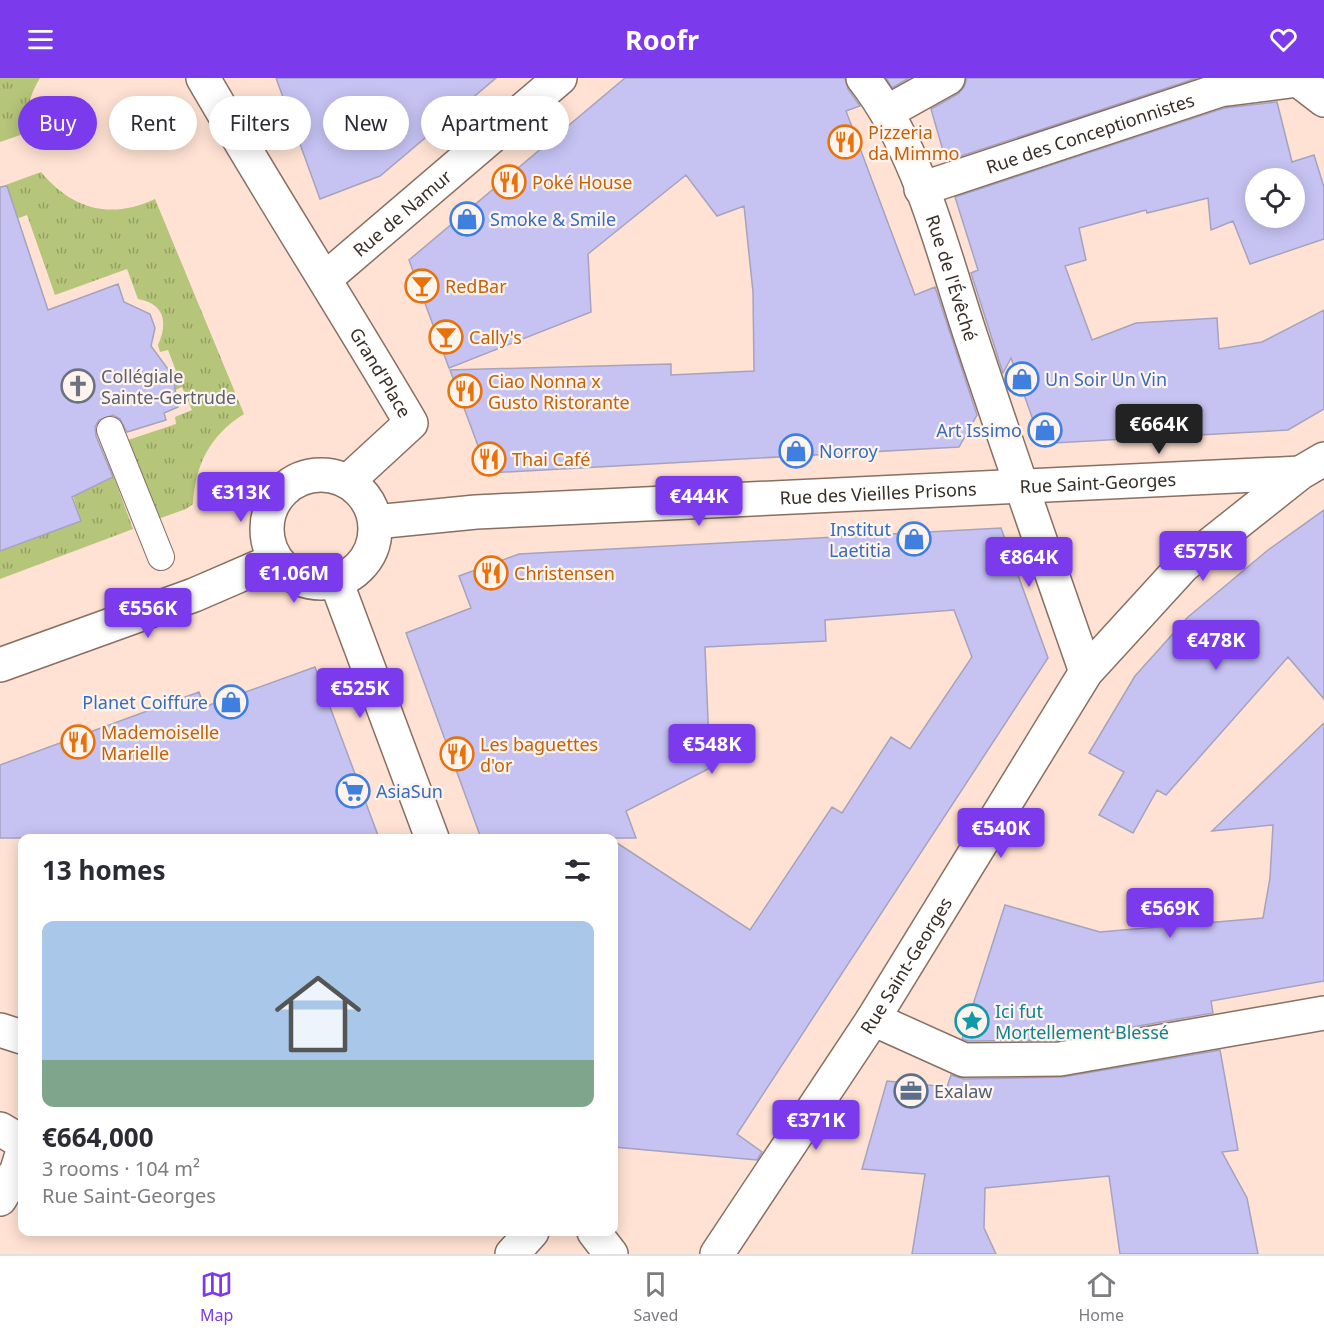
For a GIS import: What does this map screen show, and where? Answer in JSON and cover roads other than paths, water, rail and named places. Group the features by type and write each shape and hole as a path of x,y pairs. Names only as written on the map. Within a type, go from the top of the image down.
{"street":[{"path":"203,78 283,216 326,278"},
{"name":"Rue de Namur","path":"326,278 560,78"},
{"name":"Rue de l'Évêché","path":"863,78 887,112 921,189 1021,488"},
{"path":"887,112 948,78"},
{"name":"Rue des Conceptionnistes","path":"921,189 1220,90 1298,80 1324,100"},
{"name":"Grand'Place","path":"326,278 411,423 348,482"},
{"name":"Rue Saint-Georges","path":"1086,672 1021,488 1312,466"},
{"name":"Rue Saint-Georges","path":"717,1254 873,1019 1086,672 1183,566 1312,466"},
{"path":"313,475 330,475 348,482 366,498 375,522 374,541 366,559 353,573 336,581 319,584 302,580 287,572 275,560 268,543 267,525 271,507 281,492 295,481 313,475"},
{"name":"Rue des Vieilles Prisons","path":"375,522 476,512 1021,488"},
{"path":"0,665 194,595 275,560"},
{"path":"336,581 431,834"},
{"path":"873,1019 964,1060 1060,1059 1324,1013"},
{"path":"0,1030 18,1036"},
{"path":"0,1129 18,1140"},
{"path":"0,1199 18,1167"},
{"path":"512,1254 528,1236"},
{"path":"597,1236 611,1254"}],"lane":[{"path":"110,430 161,557"}],"place":[{"name":"Pizzeria da Mimmo","path":"845,142"},
{"name":"Poké House","path":"509,182"},
{"name":"Smoke & Smile","path":"467,219"},
{"name":"RedBar","path":"422,286"},
{"name":"Cally's","path":"446,337"},
{"name":"Un Soir Un Vin","path":"1022,379"},
{"name":"Collégiale Sainte-Gertrude","path":"78,386"},
{"name":"Ciao Nonna x Gusto Ristorante","path":"465,391"},
{"name":"Art Issimo","path":"1045,430"},
{"name":"Norroy","path":"796,451"},
{"name":"Thai Café","path":"489,459"},
{"name":"Institut Laetitia","path":"914,539"},
{"name":"Christensen","path":"491,573"},
{"name":"Planet Coiffure","path":"231,702"},
{"name":"Mademoiselle Marielle","path":"78,742"},
{"name":"Les baguettes d'or","path":"457,754"},
{"name":"AsiaSun","path":"353,791"},
{"name":"Ici fut Mortellement Blessé","path":"972,1021"},
{"name":"Exalaw","path":"911,1091"}]}
